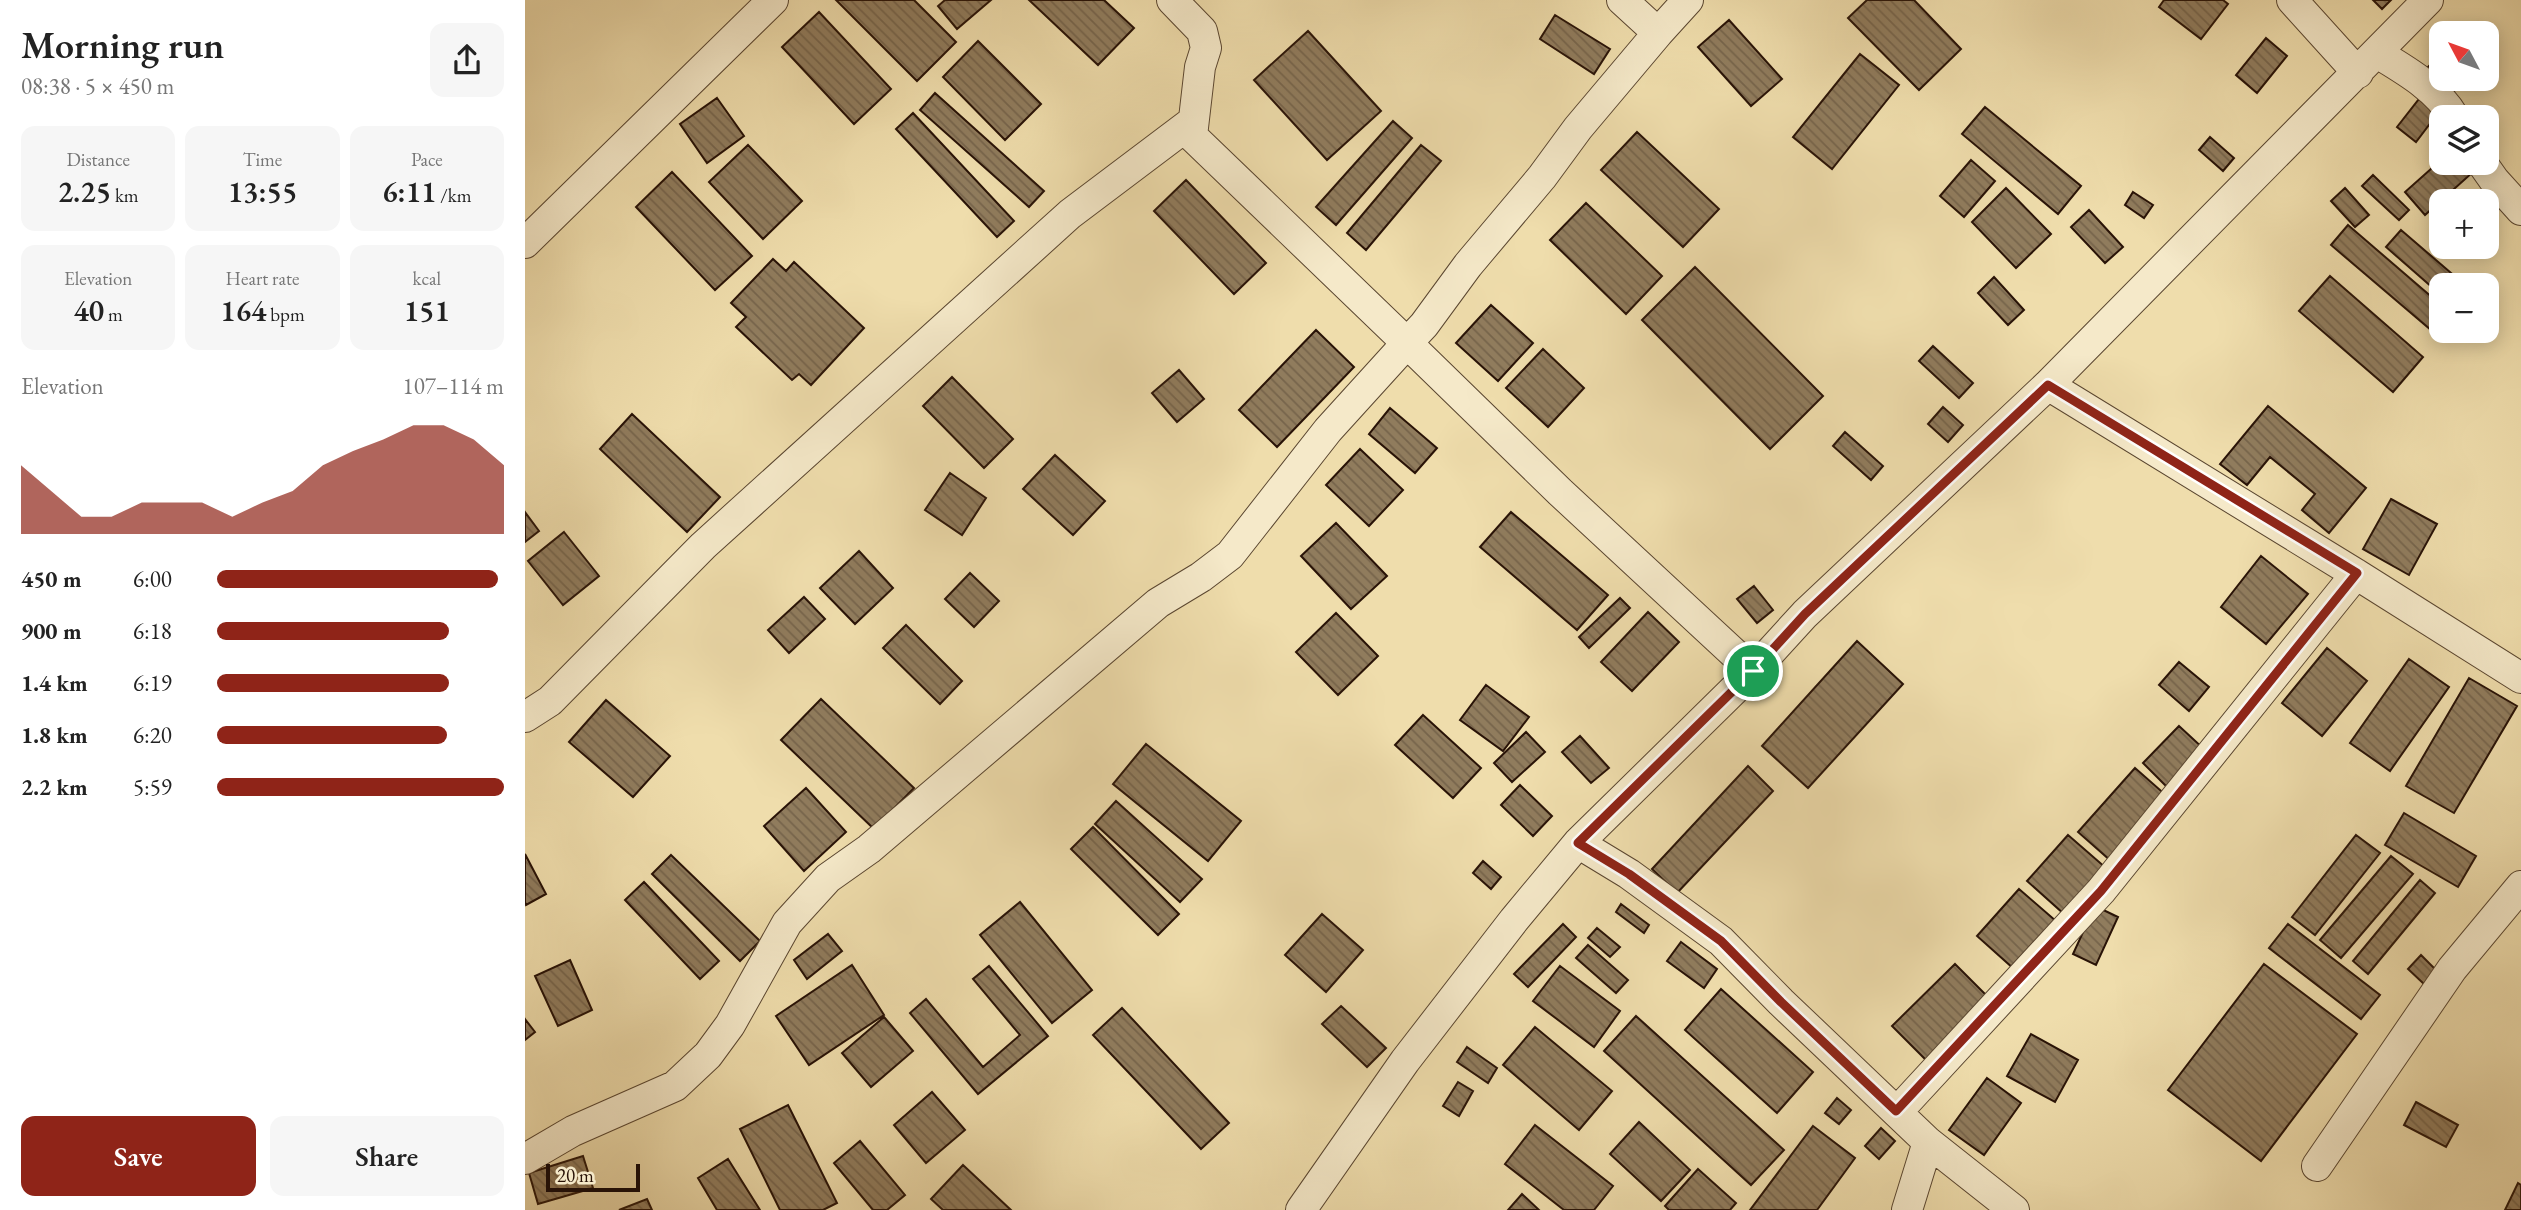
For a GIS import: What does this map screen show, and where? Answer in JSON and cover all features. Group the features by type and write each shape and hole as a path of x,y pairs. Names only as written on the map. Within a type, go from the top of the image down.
{"street":[{"path":"525,243 773,0"},
{"path":"1173,0 1202,31 1206,48 1200,67 1192,136 1550,483 1753,671"},
{"path":"1622,0 1658,33"},
{"path":"525,1159 573,1131 675,1086 708,1055 730,1024 787,923 828,878 880,841 1158,603 1201,577 1230,555 1328,430 1407,343 1542,177 1578,128 1688,0"},
{"path":"2292,0 2367,63 2414,75 2446,105"},
{"path":"1301,1210 1405,1060 1578,843 1753,671 1805,614 2048,385 2428,0"},
{"path":"525,716 550,701 703,546 1070,214 1192,122"},
{"path":"2490,175 2521,211"},
{"path":"2048,385 2357,573 2521,678"},
{"path":"1896,1111 2101,891 2357,573"},
{"path":"1578,843 1629,874 1721,941 1928,1142 2014,1210"},
{"path":"2317,1166 2452,969 2521,886"},
{"path":"1907,1210 1928,1142"}],"building":[{"path":"836,0 914,0 956,42 917,81"},
{"path":"945,0 991,0 957,29 938,6"},
{"path":"1029,0 1104,0 1134,28 1098,65"},
{"path":"1867,0 1914,0 1961,49 1919,90 1848,18"},
{"path":"2164,0 2223,0 2228,4 2201,39 2159,7"},
{"path":"2373,0 2391,0 2382,9"},
{"path":"819,12 891,89 854,124 782,47"},
{"path":"1555,15 1610,49 1594,74 1540,39"},
{"path":"1729,20 1782,79 1751,106 1698,47"},
{"path":"1308,31 1381,111 1327,160 1254,80"},
{"path":"2266,38 2287,56 2257,93 2236,75"},
{"path":"978,41 1041,104 1005,140 943,77"},
{"path":"1860,54 1899,85 1832,169 1793,137"},
{"path":"935,93 1044,191 1029,207 920,110"},
{"path":"717,98 744,136 707,163 680,124"},
{"path":"2419,99 2429,106 2429,125 2416,142 2397,127"},
{"path":"1985,107 2081,186 2058,214 1962,134"},
{"path":"913,113 1014,221 997,237 896,129"},
{"path":"1393,121 1412,138 1336,225 1316,207"},
{"path":"1637,132 1719,209 1683,247 1601,170"},
{"path":"2210,137 2234,158 2223,171 2199,150"},
{"path":"748,145 802,201 763,239 709,182"},
{"path":"1421,145 1441,161 1366,250 1347,233"},
{"path":"1971,160 1995,181 1964,217 1940,196"},
{"path":"2429,171 2429,175 2470,175 2454,189 2429,189 2429,211 2425,215 2405,192"},
{"path":"672,172 752,256 715,290 636,207"},
{"path":"2373,175 2409,210 2399,220 2362,186"},
{"path":"1186,180 1266,263 1234,294 1154,211"},
{"path":"2006,188 2051,234 2016,268 1972,222"},
{"path":"2345,188 2369,215 2355,227 2331,201"},
{"path":"2133,192 2153,205 2144,218 2125,205"},
{"path":"1586,203 1662,276 1626,314 1550,240"},
{"path":"2089,210 2123,247 2105,263 2071,227"},
{"path":"2348,225 2429,295 2429,328 2331,245"},
{"path":"2401,230 2429,254 2429,259 2435,259 2451,273 2429,273 2429,285 2386,247"},
{"path":"773,259 786,271 794,262 864,328 811,385 799,374 792,380 736,327 746,317 731,303"},
{"path":"1695,267 1823,396 1770,449 1642,320"},
{"path":"2330,276 2423,357 2393,392 2299,311"},
{"path":"1994,277 2024,310 2008,325 1978,293"},
{"path":"1491,305 1533,343 1498,381 1456,343"},
{"path":"1316,330 1354,367 1277,447 1239,410"},
{"path":"1933,346 1973,383 1959,398 1919,361"},
{"path":"1543,349 1584,388 1548,427 1506,388"},
{"path":"1179,370 1204,399 1177,422 1152,393"},
{"path":"952,377 1013,439 984,468 923,406"},
{"path":"2268,406 2366,488 2329,533 2302,510 2315,494 2270,457 2247,485 2220,464"},
{"path":"1943,407 1963,425 1948,442 1928,424"},
{"path":"1390,408 1437,448 1415,473 1369,434"},
{"path":"632,414 720,497 687,532 600,449"},
{"path":"1845,432 1883,466 1871,480 1833,446"},
{"path":"1360,449 1403,490 1369,526 1326,485"},
{"path":"1055,455 1105,501 1073,535 1023,489"},
{"path":"950,473 986,498 962,535 925,510"},
{"path":"2391,499 2437,524 2409,575 2363,549"},
{"path":"525,512 539,531 525,542"},
{"path":"1511,512 1608,595 1577,630 1480,547"},
{"path":"1336,523 1387,576 1351,609 1301,556"},
{"path":"564,532 599,576 563,605 528,561"},
{"path":"859,551 893,588 855,624 820,588"},
{"path":"2261,556 2308,594 2266,644 2221,607"},
{"path":"970,573 999,601 974,627 945,599"},
{"path":"1754,586 1773,610 1757,623 1737,599"},
{"path":"804,597 825,619 789,653 768,630"},
{"path":"1620,598 1630,608 1589,648 1579,637"},
{"path":"1648,612 1679,642 1632,691 1601,662"},
{"path":"1336,613 1378,656 1338,695 1296,652"},
{"path":"906,625 962,681 940,704 883,648"},
{"path":"1857,641 1903,684 1808,788 1762,746"},
{"path":"2327,648 2367,681 2322,736 2282,703"},
{"path":"2409,659 2449,687 2390,771 2350,743"},
{"path":"2179,662 2209,687 2189,711 2159,685"},
{"path":"2469,678 2517,706 2454,813 2406,786"},
{"path":"1486,685 1529,717 1503,751 1460,720"},
{"path":"821,699 914,788 874,829 781,740"},
{"path":"606,700 670,756 633,797 569,742"},
{"path":"1423,715 1481,768 1453,798 1395,745"},
{"path":"2179,726 2205,750 2168,788 2143,763"},
{"path":"1526,732 1545,752 1512,782 1494,763"},
{"path":"1580,736 1609,768 1591,783 1562,752"},
{"path":"1146,744 1241,821 1208,861 1113,784"},
{"path":"1748,766 1773,791 1677,893 1652,869"},
{"path":"2135,768 2168,797 2111,861 2078,832"},
{"path":"1520,785 1552,816 1533,836 1501,805"},
{"path":"806,788 846,832 804,871 764,826"},
{"path":"1116,801 1202,879 1180,902 1095,824"},
{"path":"2404,813 2476,856 2458,887 2385,845"},
{"path":"1093,827 1179,914 1158,935 1071,849"},
{"path":"2068,835 2106,868 2064,914 2027,881"},
{"path":"2356,835 2380,853 2315,935 2292,917"},
{"path":"525,854 546,894 526,905 525,902"},
{"path":"671,855 760,941 740,961 652,874"},
{"path":"2391,856 2413,874 2341,958 2320,940"},
{"path":"1483,861 1501,877 1491,889 1473,873"},
{"path":"2420,880 2435,893 2368,974 2353,961"},
{"path":"644,882 719,961 700,979 625,900"},
{"path":"2019,889 2056,921 2014,969 1977,936"},
{"path":"1020,902 1092,990 1052,1023 980,935"},
{"path":"1621,904 1649,925 1644,933 1616,912"},
{"path":"2095,906 2118,917 2096,965 2073,954"},
{"path":"1322,914 1363,950 1326,992 1285,955"},
{"path":"1563,924 1576,937 1528,987 1514,974"},
{"path":"2288,924 2380,995 2361,1019 2269,948"},
{"path":"1597,928 1620,947 1610,957 1588,938"},
{"path":"828,934 842,951 807,979 794,960"},
{"path":"1681,942 1717,969 1704,988 1667,961"},
{"path":"1588,945 1628,980 1616,993 1576,958"},
{"path":"2421,955 2436,970 2424,984 2408,969"},
{"path":"570,960 592,1010 558,1026 535,976"},
{"path":"1955,964 1990,999 1927,1061 1892,1026"},
{"path":"2264,964 2357,1034 2261,1161 2168,1090"},
{"path":"852,965 884,1015 809,1065 776,1016"},
{"path":"989,966 1048,1036 978,1094 910,1013 926,999 983,1067 1020,1035 973,979"},
{"path":"1560,966 1620,1011 1594,1047 1533,1001"},
{"path":"1721,989 1813,1072 1777,1113 1685,1030"},
{"path":"1341,1006 1386,1048 1367,1067 1322,1024"},
{"path":"1122,1008 1229,1123 1201,1149 1093,1035"},
{"path":"1636,1016 1784,1150 1751,1185 1604,1051"},
{"path":"884,1017 913,1051 871,1087 842,1053"},
{"path":"525,1019 535,1032 525,1040"},
{"path":"1535,1027 1612,1091 1579,1130 1503,1065"},
{"path":"2031,1034 2078,1060 2055,1102 2007,1076"},
{"path":"1467,1047 1497,1068 1488,1083 1457,1062"},
{"path":"1987,1078 2021,1103 1984,1155 1949,1130"},
{"path":"1458,1082 1473,1091 1459,1116 1443,1106"},
{"path":"932,1092 965,1130 926,1163 894,1125"},
{"path":"1837,1098 1851,1110 1839,1124 1825,1113"},
{"path":"2416,1102 2458,1125 2446,1147 2404,1125"},
{"path":"788,1105 837,1203 823,1210 780,1210 740,1129"},
{"path":"1639,1122 1690,1170 1661,1201 1610,1154"},
{"path":"1535,1125 1613,1186 1594,1210 1564,1210 1505,1164"},
{"path":"1813,1126 1855,1158 1817,1210 1750,1210"},
{"path":"1881,1128 1895,1141 1879,1159 1865,1146"},
{"path":"860,1141 905,1195 887,1210 873,1210 834,1163"},
{"path":"583,1156 593,1188 538,1204 529,1173"},
{"path":"728,1159 760,1210 717,1210 698,1178"},
{"path":"963,1165 1011,1210 943,1210 931,1199"},
{"path":"1698,1169 1736,1203 1730,1210 1669,1210 1665,1206"},
{"path":"2518,1183 2521,1185 2521,1210 2505,1210"},
{"path":"1522,1194 1539,1210 1508,1210"},
{"path":"647,1199 652,1210 619,1210"}],"route":[{"path":"2048,385 2357,573 2101,891 1896,1111 1721,941 1629,874 1578,843 1753,671 1805,614 2048,385"}]}
